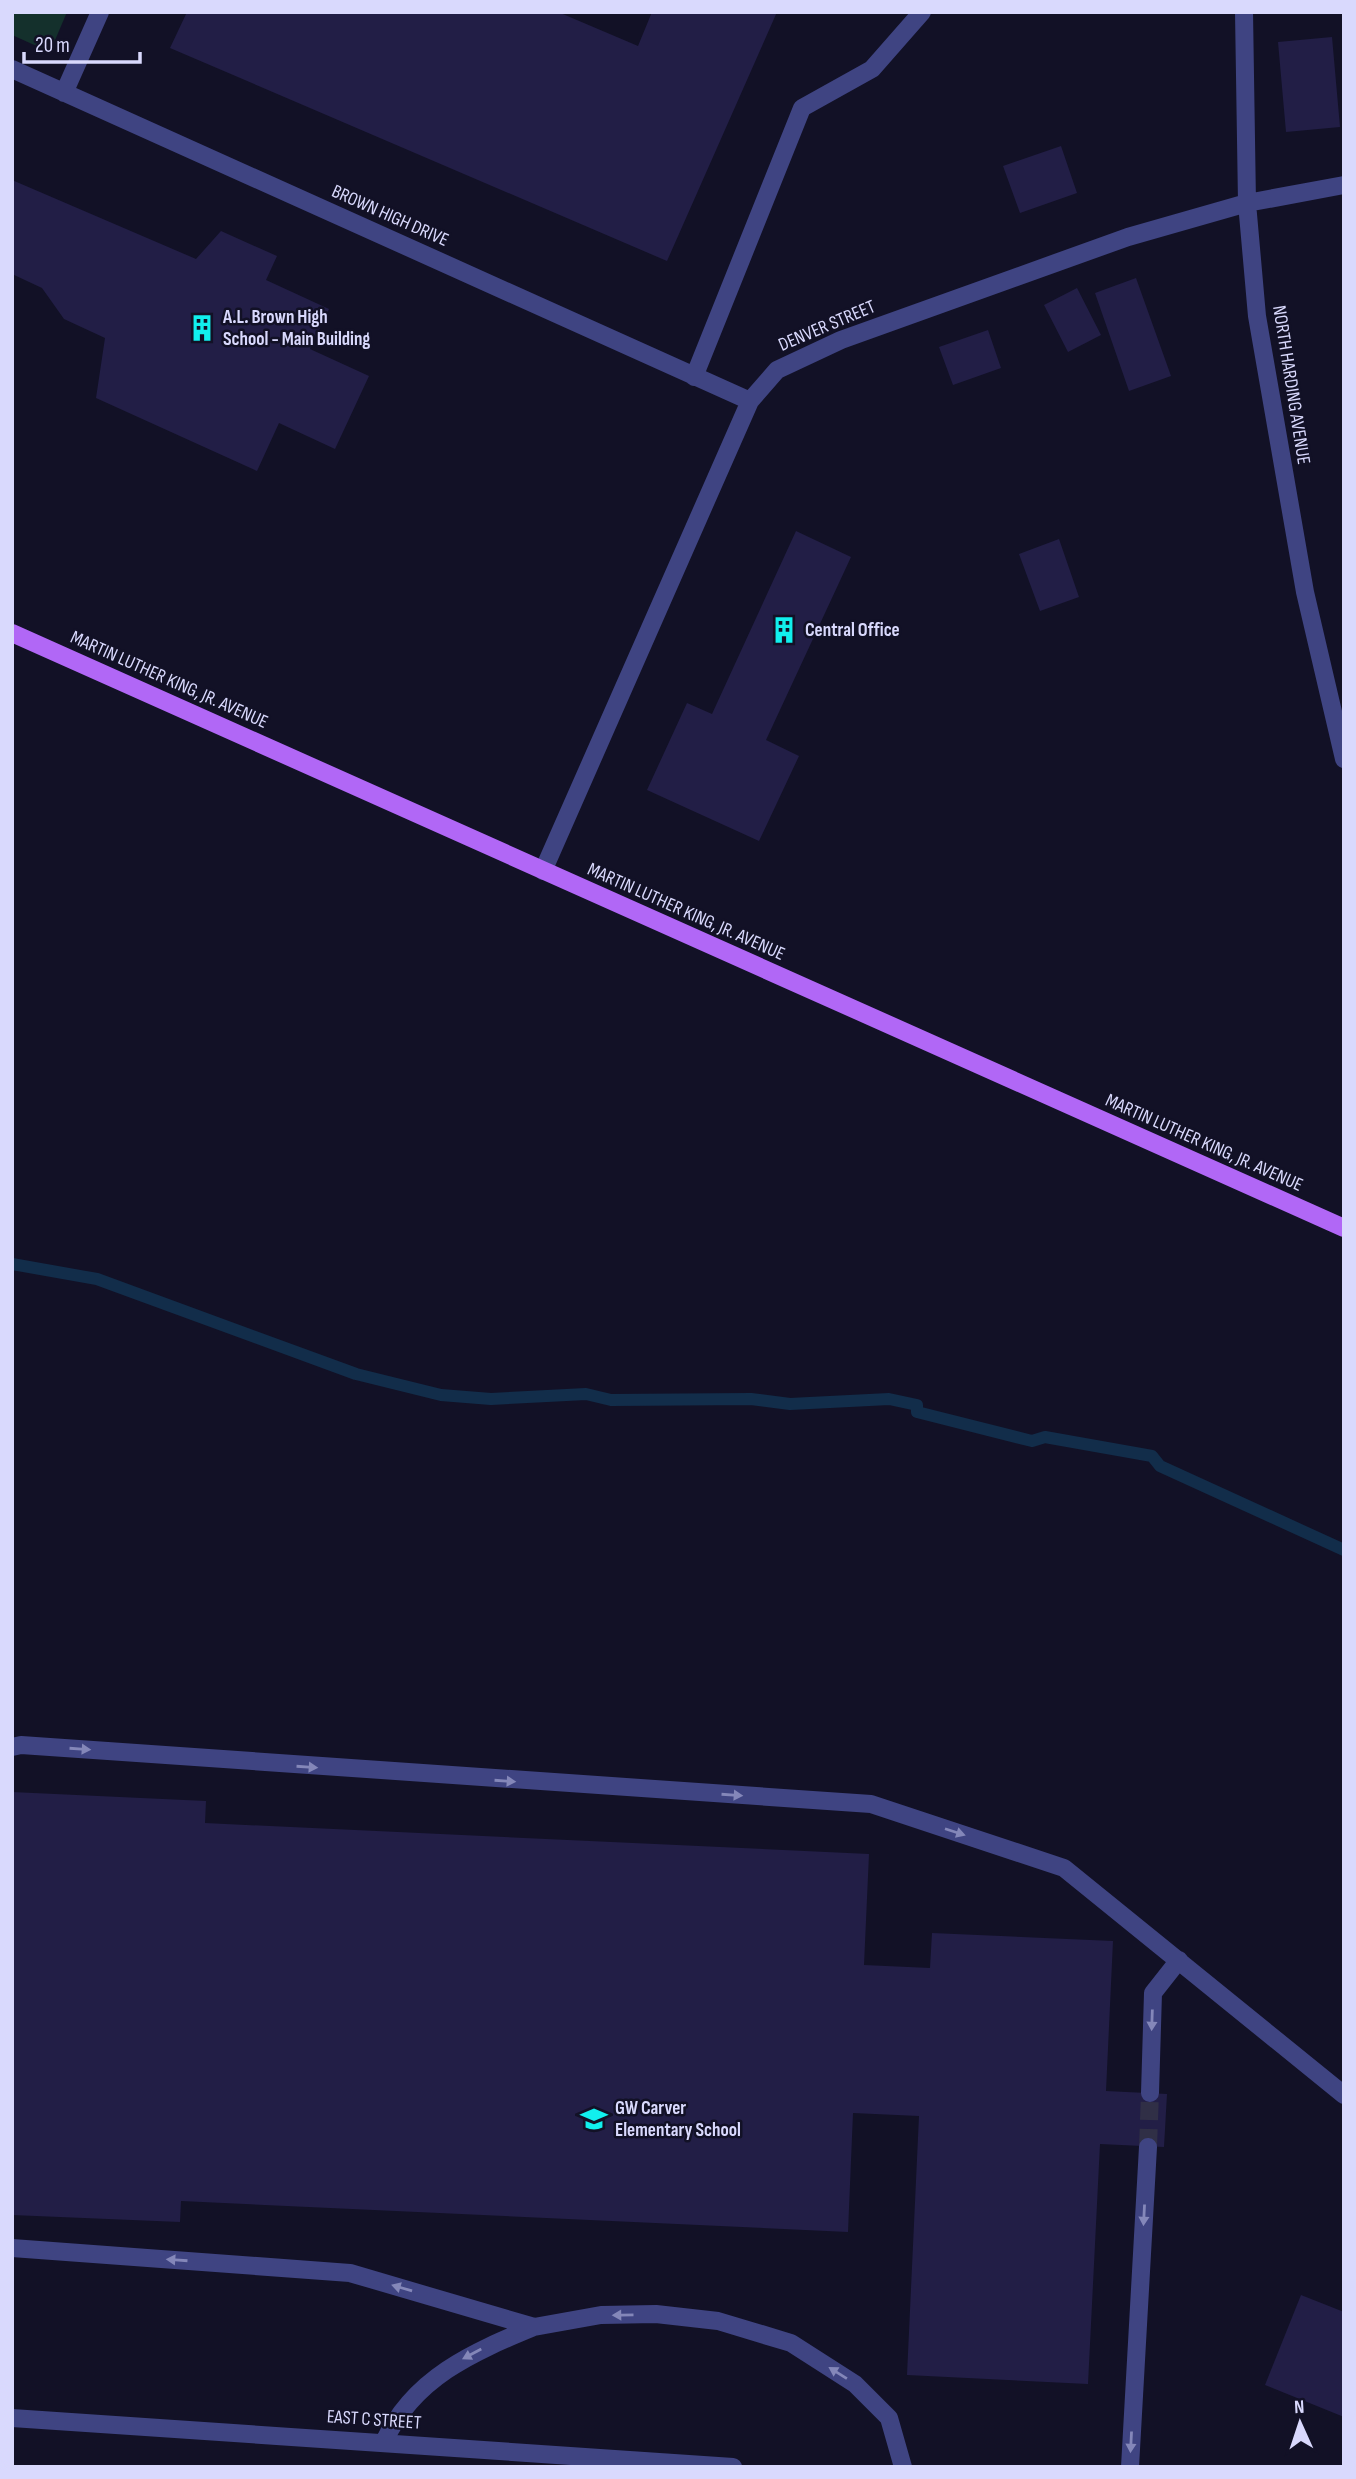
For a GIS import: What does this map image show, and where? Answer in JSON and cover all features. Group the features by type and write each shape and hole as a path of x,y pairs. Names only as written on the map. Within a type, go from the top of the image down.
{"main road":[{"name":"MARTIN LUTHER KING, JR. AVENUE","path":"12,633 1344,1228"}],"street":[{"path":"64,93 100,12"},
{"path":"694,377 802,107 873,69 922,12"},
{"name":"NORTH HARDING AVENUE","path":"1244,12 1247,203 1261,342 1305,592 1344,759"},
{"name":"BROWN HIGH DRIVE","path":"12,69 750,401"},
{"name":"DENVER STREET","path":"542,871 750,401 777,370 841,340 1128,236 1247,203 1344,186"},
{"path":"12,1747 21,1745 437,1776 871,1804 1064,1868 1344,2095"},
{"path":"1150,2093 1153,1993 1179,1961"},
{"path":"1130,2467 1148,2147"},
{"path":"12,2248 350,2273 534,2327"},
{"path":"384,2442 395,2419 425,2384 458,2361 534,2327 601,2315 656,2314 718,2321 790,2343 856,2384 889,2418 903,2467"},
{"name":"EAST C STREET","path":"12,2418 733,2467"}],"green space":[{"path":"12,12 67,12 50,52 12,35"}],"building":[{"path":"187,12 558,12 638,46 652,12 777,12 667,261 170,48"},
{"path":"1332,37 1340,127 1286,132 1278,42"},
{"path":"1061,146 1077,193 1020,213 1003,166"},
{"name":"A.L. Brown High School - Main Building","path":"12,180 196,259 221,231 277,256 266,280 329,309 310,349 369,376 335,449 279,423 257,471 96,398 105,338 64,319 42,288 12,274"},
{"path":"1136,278 1171,376 1129,391 1095,293"},
{"path":"1077,288 1101,335 1068,352 1044,305"},
{"path":"988,330 1001,368 953,385 939,347"},
{"name":"Central Office","path":"796,531 851,557 766,740 799,756 759,841 647,790 687,703 712,714"},
{"path":"1059,539 1079,597 1040,611 1019,554"},
{"path":"12,1792 206,1801 205,1823 869,1854 864,1965 930,1968 932,1933 1113,1941 1106,2091 1167,2094 1164,2147 1100,2144 1088,2384 907,2375 919,2116 853,2113 848,2232 181,2201 180,2222 12,2215"},
{"path":"1301,2295 1344,2312 1344,2417 1265,2385"}],"waterway":[{"path":"12,1264 97,1279 356,1374 441,1395 491,1399 586,1394 611,1400 751,1399 790,1404 889,1399 917,1405 917,1412 1032,1441 1045,1437 1152,1456 1160,1466 1344,1550"}],"tunnel":[{"path":"1148,2147 1150,2093"}],"place":[{"name":"A.L. Brown High School - Main Building","path":"202,328"},
{"name":"Central Office","path":"784,630"},
{"name":"GW Carver Elementary School","path":"594,2119"}]}
